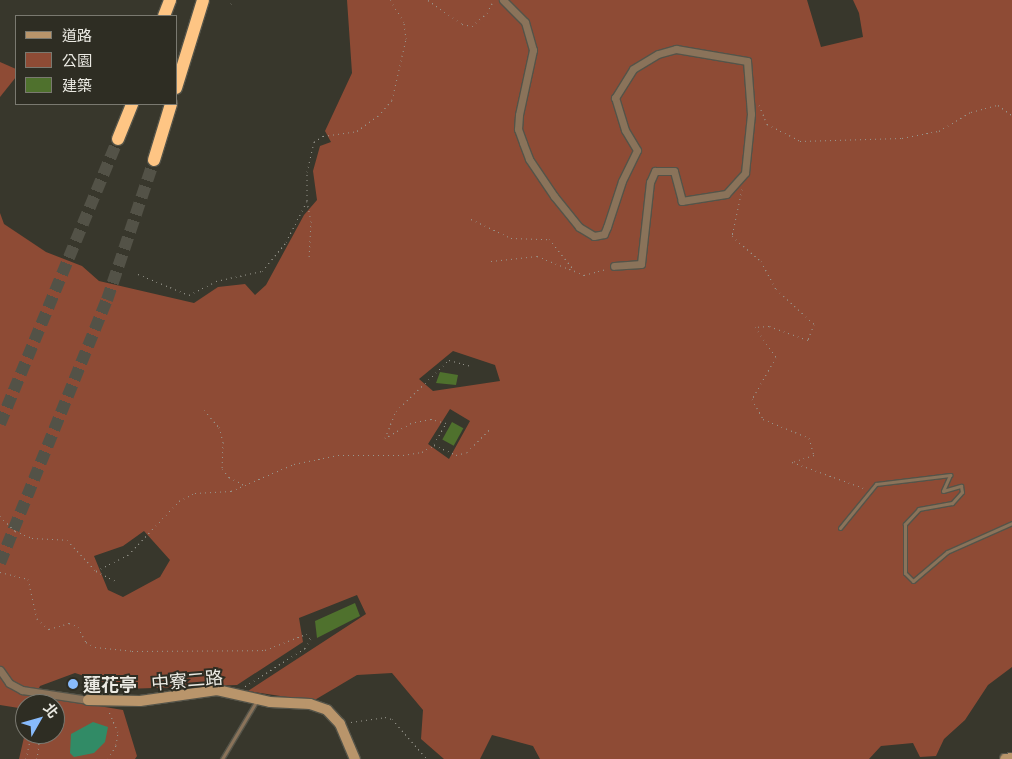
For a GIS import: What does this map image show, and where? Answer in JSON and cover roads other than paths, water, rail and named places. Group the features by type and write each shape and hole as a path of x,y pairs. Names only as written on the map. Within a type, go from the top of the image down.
{"highway":[{"path":"164,15 170,0"},
{"path":"178,81 203,0"},
{"path":"118,139 132,105"},
{"path":"154,160 171,105"}],"street":[{"path":"503,0 525,22 533,50 519,115 518,129 529,159 554,196 586,232 594,236 604,234 622,181 637,150 625,130 615,98 633,69 658,54 676,49 747,60 751,114 745,173 726,194 682,201 674,171 655,171 650,182 641,264 614,266"},
{"path":"0,670 9,683 22,690 88,700"},
{"name":"中寮二路","path":"88,700 140,701 217,690 236,692 257,699 310,704 327,710 340,724 355,759"},
{"path":"1004,759 1012,758"}],"lane":[{"path":"840,528 876,484 941,475 950,476 943,491 961,486 962,492 952,504 919,509 905,524 905,574 913,581 947,552 1012,523"},
{"path":"222,759 257,699"}],"tunnel":[{"path":"0,424 118,139"},
{"path":"0,563 107,300 154,160"}],"place":[{"name":"蓮花亭","path":"73,684"}]}
